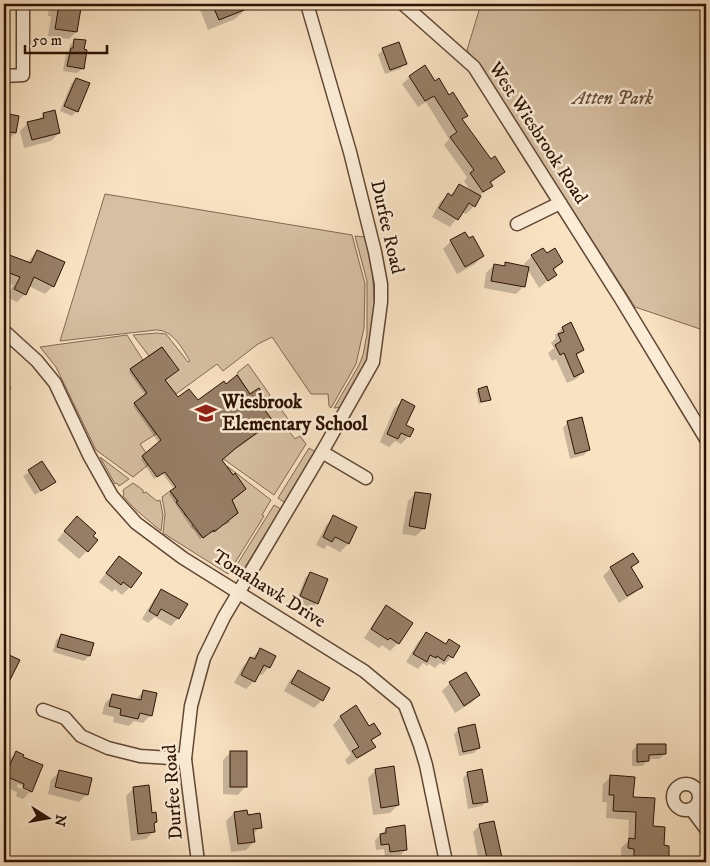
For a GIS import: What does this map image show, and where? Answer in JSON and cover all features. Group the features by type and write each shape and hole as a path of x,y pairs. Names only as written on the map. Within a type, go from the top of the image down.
{"street":[{"path":"4,76 23,75 22,4"},
{"name":"Durfee Road","path":"198,862 185,759 191,706 204,658 220,625 373,362 381,302 379,271 374,246 350,152 307,4"},
{"name":"West Wiesbrook Road","path":"403,4 474,67 621,298 706,439"},
{"path":"516,224 560,203"},
{"name":"Tomahawk Drive","path":"4,330 38,361 55,383 89,455 112,496 136,523 183,558 364,671 405,705 426,766 446,862"},
{"path":"322,452 366,478"},
{"path":"43,710 65,718 81,736 108,748 140,756 185,759"},
{"path":"691,809 706,830"}],"green space":[{"name":"Atten Park","path":"481,4 706,4 706,331 635,307 500,97 467,50"},
{"path":"105,194 352,235 365,284 364,328 356,364 331,408 329,406 328,394 311,394 272,337 258,344 223,371 217,364 176,394 165,380 178,370 162,347 149,356 133,335 166,334 188,362 190,361 172,336 167,333 156,330 60,341"},
{"path":"355,236 365,237 372,268 375,313 367,362 343,407 334,408 359,365 367,334 367,281"},
{"path":"127,335 143,360 130,369 147,393 134,403 156,434 140,444 146,453 142,456 148,465 133,477 96,450 56,367 40,347"},
{"path":"248,364 270,395 266,399 259,388 250,394 237,374"},
{"path":"275,401 288,419 283,423 295,439 300,436 306,444 274,495 222,458 273,422 264,409"},
{"path":"309,448 316,452 285,503 278,498"},
{"path":"100,457 129,479 119,486 117,483 115,484"},
{"path":"227,466 271,500 262,515 264,516 228,574 163,533 165,514 162,497 170,491 186,513 184,514 188,515 194,524 192,526 203,538 213,530 217,530 217,528 229,522 228,520 238,513 232,500 246,489"},
{"path":"133,483 143,490 143,493 146,492 157,501 160,500 163,515 161,531 123,496 123,490"},
{"path":"274,505 281,509 240,575 233,571"}],"building":[{"path":"59,4 76,4 75,7 81,8 77,32 55,29"},
{"path":"212,4 259,4 219,20"},
{"path":"74,39 86,40 84,49 87,50 84,69 67,66"},
{"path":"399,42 407,64 390,70 382,48"},
{"path":"425,65 435,81 439,78 449,95 453,92 468,116 462,119 491,159 495,156 505,172 490,182 493,186 483,192 470,173 474,170 450,137 457,132 434,96 425,101 409,76"},
{"path":"76,78 90,83 78,112 64,106"},
{"path":"55,110 60,133 32,140 27,122 44,118 43,113"},
{"path":"4,113 19,116 16,133 4,131"},
{"path":"459,184 481,196 475,207 469,203 458,220 439,208 448,193 452,196"},
{"path":"465,232 469,238 473,236 484,256 465,267 450,240"},
{"path":"543,248 547,253 555,248 563,262 553,269 557,275 548,281 531,255"},
{"path":"37,250 65,262 54,287 34,277 26,295 14,289 20,277 4,271 4,253 31,263"},
{"path":"505,262 529,267 525,287 491,281 494,264 505,266"},
{"path":"571,322 584,350 576,354 584,372 574,377 564,353 560,355 555,345 561,341 558,334 564,332 562,327"},
{"name":"Wiesbrook Elementary School","path":"162,347 179,370 165,380 178,397 189,389 198,400 224,381 226,384 237,375 250,394 259,388 269,405 264,409 273,421 222,460 233,475 235,473 246,489 232,500 238,513 214,532 214,530 203,538 176,502 178,501 170,491 176,487 165,472 157,477 142,456 161,440 134,403 147,393 130,369"},
{"path":"487,386 491,400 481,402 478,389"},
{"path":"402,399 415,406 406,425 414,429 410,437 401,433 398,439 387,434"},
{"path":"582,417 590,450 575,454 567,421"},
{"path":"42,461 56,482 41,491 28,470"},
{"path":"415,492 431,494 425,529 409,526"},
{"path":"333,515 357,527 349,544 335,537 332,542 323,537"},
{"path":"77,516 96,533 93,536 98,540 88,552 64,531"},
{"path":"633,553 639,562 631,567 643,587 627,596 610,567"},
{"path":"119,556 142,573 131,588 123,582 121,585 106,573"},
{"path":"310,572 328,579 318,604 300,596"},
{"path":"161,589 188,604 179,619 161,609 157,616 149,611"},
{"path":"386,605 413,623 399,644 390,638 388,640 371,629"},
{"path":"426,632 446,644 449,639 460,646 453,658 448,655 444,661 437,656 436,658 430,655 427,662 413,654"},
{"path":"61,634 94,643 90,656 57,647"},
{"path":"260,648 276,656 270,668 264,665 255,682 241,675 250,657 255,659"},
{"path":"7,654 20,660 4,692 4,661"},
{"path":"298,670 330,688 323,701 291,683"},
{"path":"466,672 480,695 464,706 449,682"},
{"path":"143,690 157,693 152,716 140,713 138,719 120,715 121,709 109,706 112,694 141,700"},
{"path":"356,705 369,726 374,723 381,734 371,740 376,747 357,758 352,751 359,747 340,716"},
{"path":"475,724 480,748 463,752 458,728"},
{"path":"637,744 666,744 666,754 649,755 649,761 637,762"},
{"path":"16,751 24,755 23,757 43,765 32,792 23,788 24,784 5,776"},
{"path":"230,751 247,751 247,787 230,787"},
{"path":"394,766 399,805 381,808 375,769"},
{"path":"482,769 488,802 473,804 467,772"},
{"path":"59,770 92,778 88,795 55,787"},
{"path":"610,775 635,777 633,797 655,798 653,826 665,827 664,845 669,846 669,862 634,862 634,849 628,848 629,838 635,839 636,812 613,811 614,795 609,795"},
{"path":"149,785 152,813 156,812 155,832 138,834 133,787"},
{"path":"247,810 248,815 260,813 262,828 253,829 255,842 238,844 234,812"},
{"path":"494,821 503,862 488,862 479,824"},
{"path":"405,825 407,850 390,852 389,844 381,845 380,834 386,833 386,828"}],"place":[{"name":"Wiesbrook Elementary School","path":"206,413"}]}
